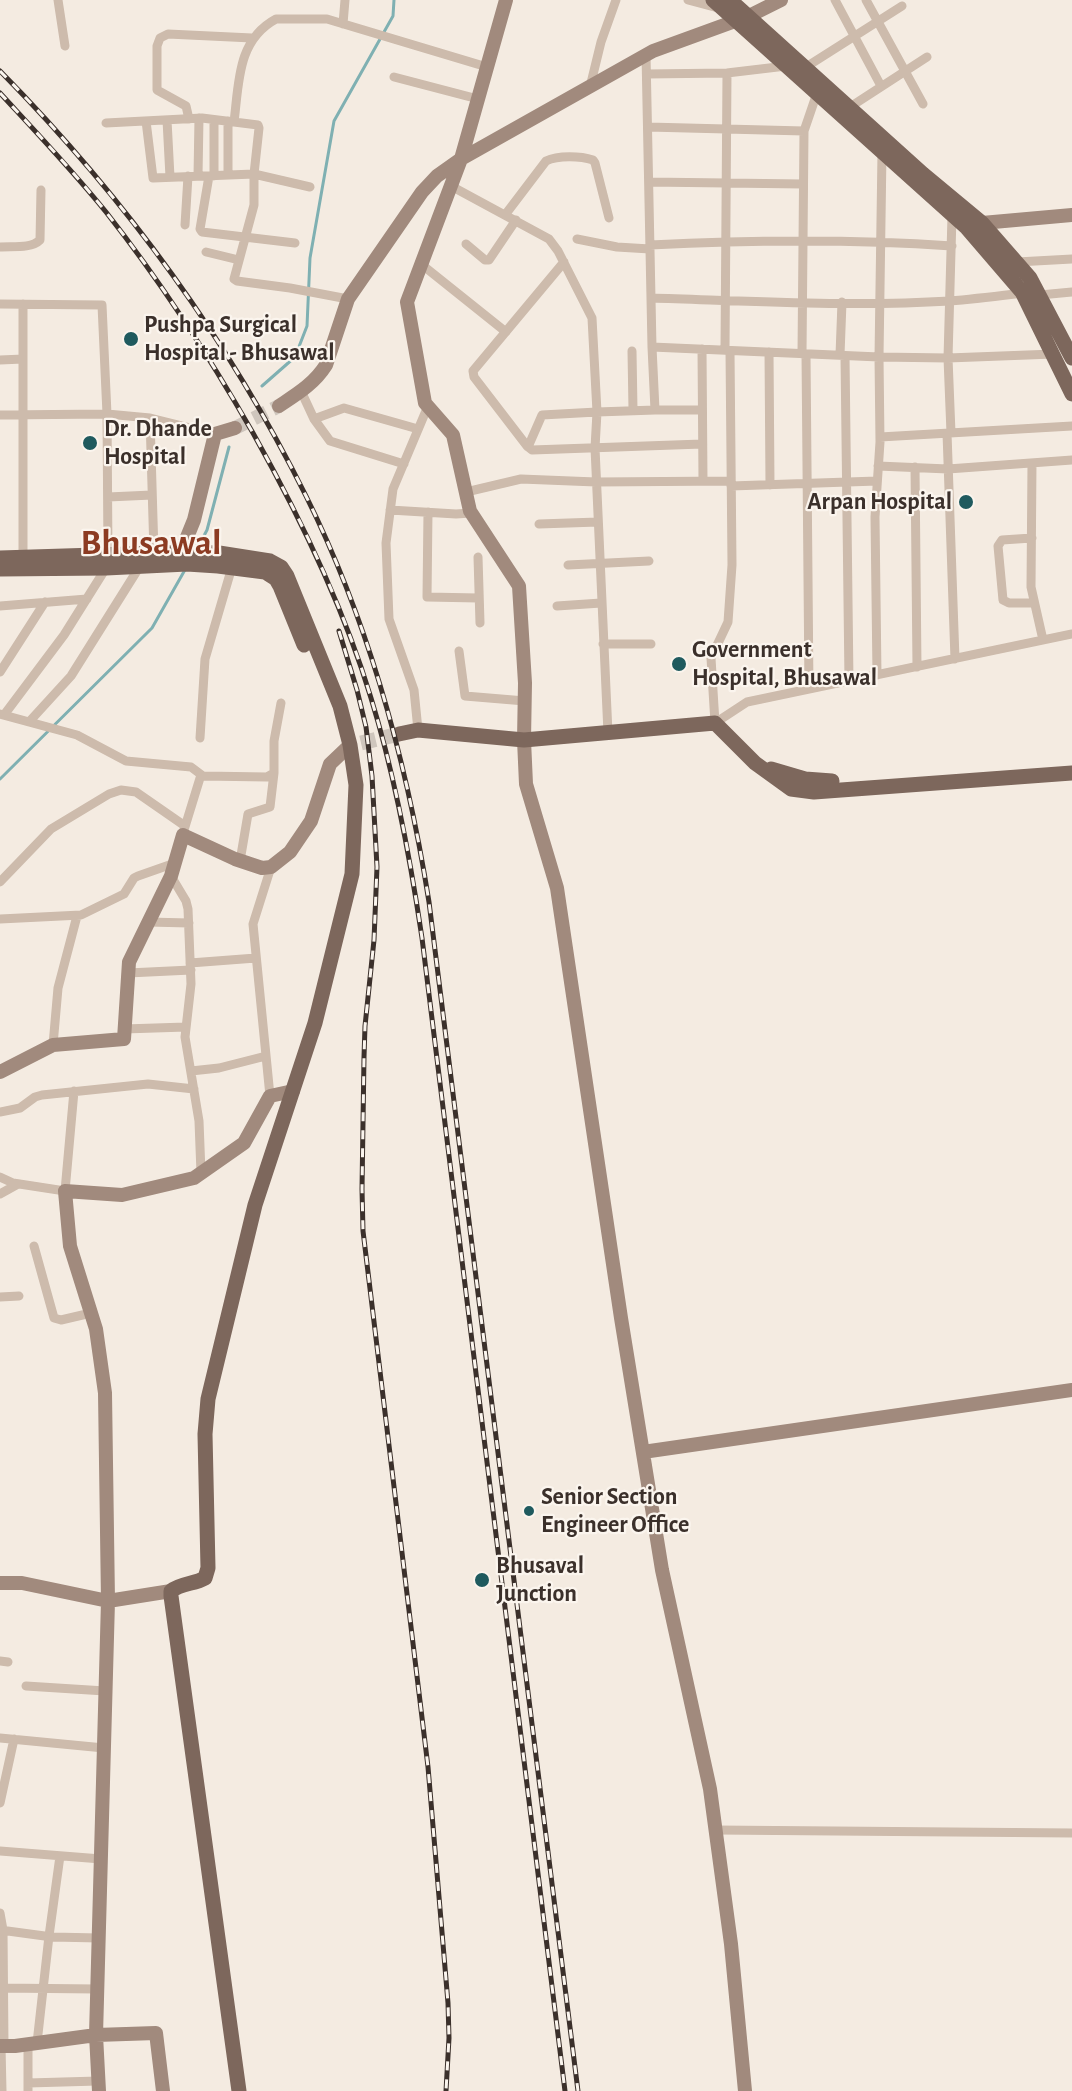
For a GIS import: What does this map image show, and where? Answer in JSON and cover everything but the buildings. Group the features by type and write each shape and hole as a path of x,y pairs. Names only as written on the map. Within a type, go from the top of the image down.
{"main road":[{"path":"506,0 461,159 407,302 425,403 453,435 471,513 519,586 525,701 526,784 557,888 621,1316 662,1570 711,1789 731,1944 745,2091"},
{"path":"279,406 320,374 326,365 348,299 422,192 437,176 461,159 646,55 743,19 781,0"},
{"path":"722,3 806,68 923,174 982,223 1017,262 1040,295 1067,353 1072,394"},
{"path":"743,19 786,66 967,228 1023,293 1067,353"},
{"path":"982,223 1072,215"},
{"path":"186,556 214,434 235,428"},
{"path":"0,570 107,562 154,553 223,562 270,561 278,564 285,571 353,740 356,785 352,874 315,1023 255,1205 208,1399 205,1434 208,1568 205,1578 171,1591 108,1601 22,1583 0,1583"},
{"path":"0,558 107,562 140,566 186,556"},
{"path":"399,734 418,730 524,740 715,723 749,760 759,767 841,786 997,774 1072,772"},
{"path":"0,1072 53,1045 124,1039 129,962 173,869 184,830 240,861 262,868 271,867 290,852 312,821 330,764 353,740"},
{"path":"997,774 1072,764"},
{"path":"99,2086 96,2035 108,1601 105,1394 96,1329 70,1246 65,1191 122,1195 194,1178 244,1143 270,1096 293,1091"},
{"path":"643,1452 1072,1390"},
{"path":"171,1591 239,2091"},
{"path":"2,2046 96,2035 156,2033 163,2091"}],"street":[{"path":"58,0 65,46"},
{"path":"343,24 345,0"},
{"path":"590,87 601,42 616,0"},
{"path":"688,0 722,3"},
{"path":"835,0 881,86"},
{"path":"866,0 922,104"},
{"path":"806,68 902,6"},
{"path":"228,176 231,122 242,63 252,38 271,21 281,18 324,19 487,68"},
{"path":"184,225 193,176 194,118 186,105 157,90 157,46 160,38 168,34 252,38"},
{"path":"646,55 655,410"},
{"path":"850,107 927,57"},
{"path":"646,74 727,73 786,66"},
{"path":"727,73 726,300 732,565 728,622 712,654 711,662 715,723 747,702 1072,634"},
{"path":"394,77 478,99"},
{"path":"809,689 808,484 802,240 804,131 817,93"},
{"path":"106,123 194,118 259,127 254,174 254,205 234,277 236,281 324,293 348,299"},
{"path":"167,120 170,177"},
{"path":"214,120 211,176 200,231 295,243"},
{"path":"146,121 152,176 155,178 254,174 310,187"},
{"path":"648,127 804,131"},
{"path":"877,675 875,517 880,437 879,302 882,152"},
{"path":"505,215 546,161 553,158 585,158 595,163 609,218"},
{"path":"649,182 803,184"},
{"path":"451,186 549,239 564,262 593,322 597,412 596,482 608,733"},
{"path":"0,247 30,246 38,243 40,240 41,190"},
{"path":"952,216 948,469 955,659"},
{"path":"466,244 489,260 516,220"},
{"path":"577,239 617,247 650,247 726,241 802,240 880,241 952,246"},
{"path":"206,252 239,260"},
{"path":"1017,262 1072,259"},
{"path":"564,262 473,371 473,375 528,447 535,450 702,444"},
{"path":"422,264 506,332"},
{"path":"1040,295 1072,292"},
{"path":"651,297 879,302 950,301 1023,293"},
{"path":"842,302 848,483 849,681"},
{"path":"0,304 102,305 108,497 107,562 87,599 61,639 1,715 77,735 126,761 191,766 203,776 267,777 274,773"},
{"path":"23,304 23,558"},
{"path":"652,347 843,356 948,358 1067,353"},
{"path":"702,349 703,482"},
{"path":"632,351 633,410"},
{"path":"769,352 770,485"},
{"path":"0,360 23,359"},
{"path":"301,391 314,418 332,442 404,464"},
{"path":"418,730 414,690 388,613 386,543 393,489 428,406"},
{"path":"314,418 344,408 418,429"},
{"path":"528,447 542,415 633,410 702,410"},
{"path":"0,415 107,414 150,418 214,434"},
{"path":"150,418 154,553"},
{"path":"880,437 1072,426"},
{"path":"878,466 948,469 1072,460"},
{"path":"1032,463 1031,587 1043,640"},
{"path":"915,467 917,667"},
{"path":"466,492 521,479 770,485 877,482"},
{"path":"108,497 152,495"},
{"path":"390,510 471,513"},
{"path":"428,512 427,597 478,598"},
{"path":"539,524 598,522"},
{"path":"1032,538 1002,540 998,546 1003,600 1009,603 1034,603"},
{"path":"478,557 480,623"},
{"path":"568,565 649,561"},
{"path":"200,738 205,659 223,562"},
{"path":"31,723 71,676 140,566"},
{"path":"0,606 87,599"},
{"path":"0,672 45,602"},
{"path":"557,606 602,603"},
{"path":"603,644 651,644"},
{"path":"459,651 465,696 525,701"},
{"path":"240,861 248,814 270,807 274,773 274,741 281,703"},
{"path":"0,882 45,834 115,791 136,792 184,830 198,782 203,776"},
{"path":"270,1096 253,921 271,867"},
{"path":"0,919 77,916 124,894 134,878 138,876 173,869 186,900 189,923 191,988 186,1040 199,1125 201,1173"},
{"path":"53,1045 58,988 77,916"},
{"path":"148,922 189,923"},
{"path":"128,973 256,958"},
{"path":"124,1029 186,1027"},
{"path":"191,1071 219,1068 266,1056"},
{"path":"0,1112 20,1108 38,1095 148,1084 194,1089"},
{"path":"0,1177 18,1184 65,1191 74,1091"},
{"path":"0,1194 18,1184"},
{"path":"34,1246 54,1318 61,1320 91,1313"},
{"path":"0,1297 19,1296"},
{"path":"26,1686 105,1691"},
{"path":"0,1738 104,1748"},
{"path":"0,1803 14,1739"},
{"path":"716,1830 1072,1833"},
{"path":"0,1851 101,1859"},
{"path":"60,1856 32,2044 28,2087 99,2086"},
{"path":"0,1913 2,1930 2,2091"},
{"path":"2,1930 49,1936 99,1938"},
{"path":"2,1988 97,1989"}],"waterway":[{"path":"262,386 295,357 307,326 310,258 334,121 393,16 394,0"},
{"path":"198,547 207,530 229,447"},
{"path":"0,779 152,628 186,568"}],"tunnel":[{"path":"235,428 279,406"},
{"path":"361,743 399,734"}],"railway":[{"path":"0,71 89,168 130,219 207,325 243,381 276,438 328,544 349,593 383,695 409,798 429,902 578,2091"},
{"path":"0,93 81,182 126,238 184,320 236,404 287,497 334,595 360,663 380,727 401,817 422,938 565,2091"},
{"path":"339,631 366,727 372,776 377,867 374,940 365,1026 363,1231 428,1767 448,2003 446,2091"}],"place":[{"name":"Pushpa Surgical Hospital - Bhusawal","path":"131,339"},
{"name":"Dr. Dhande Hospital","path":"90,443"},
{"name":"Arpan Hospital","path":"966,502"},
{"name":"Government Hospital, Bhusawal","path":"679,664"},
{"name":"Senior Section Engineer Office","path":"529,1511"},
{"name":"Bhusaval Junction","path":"482,1580"}],"district":[{"name":"Bhusawal","path":"151,543"}]}
